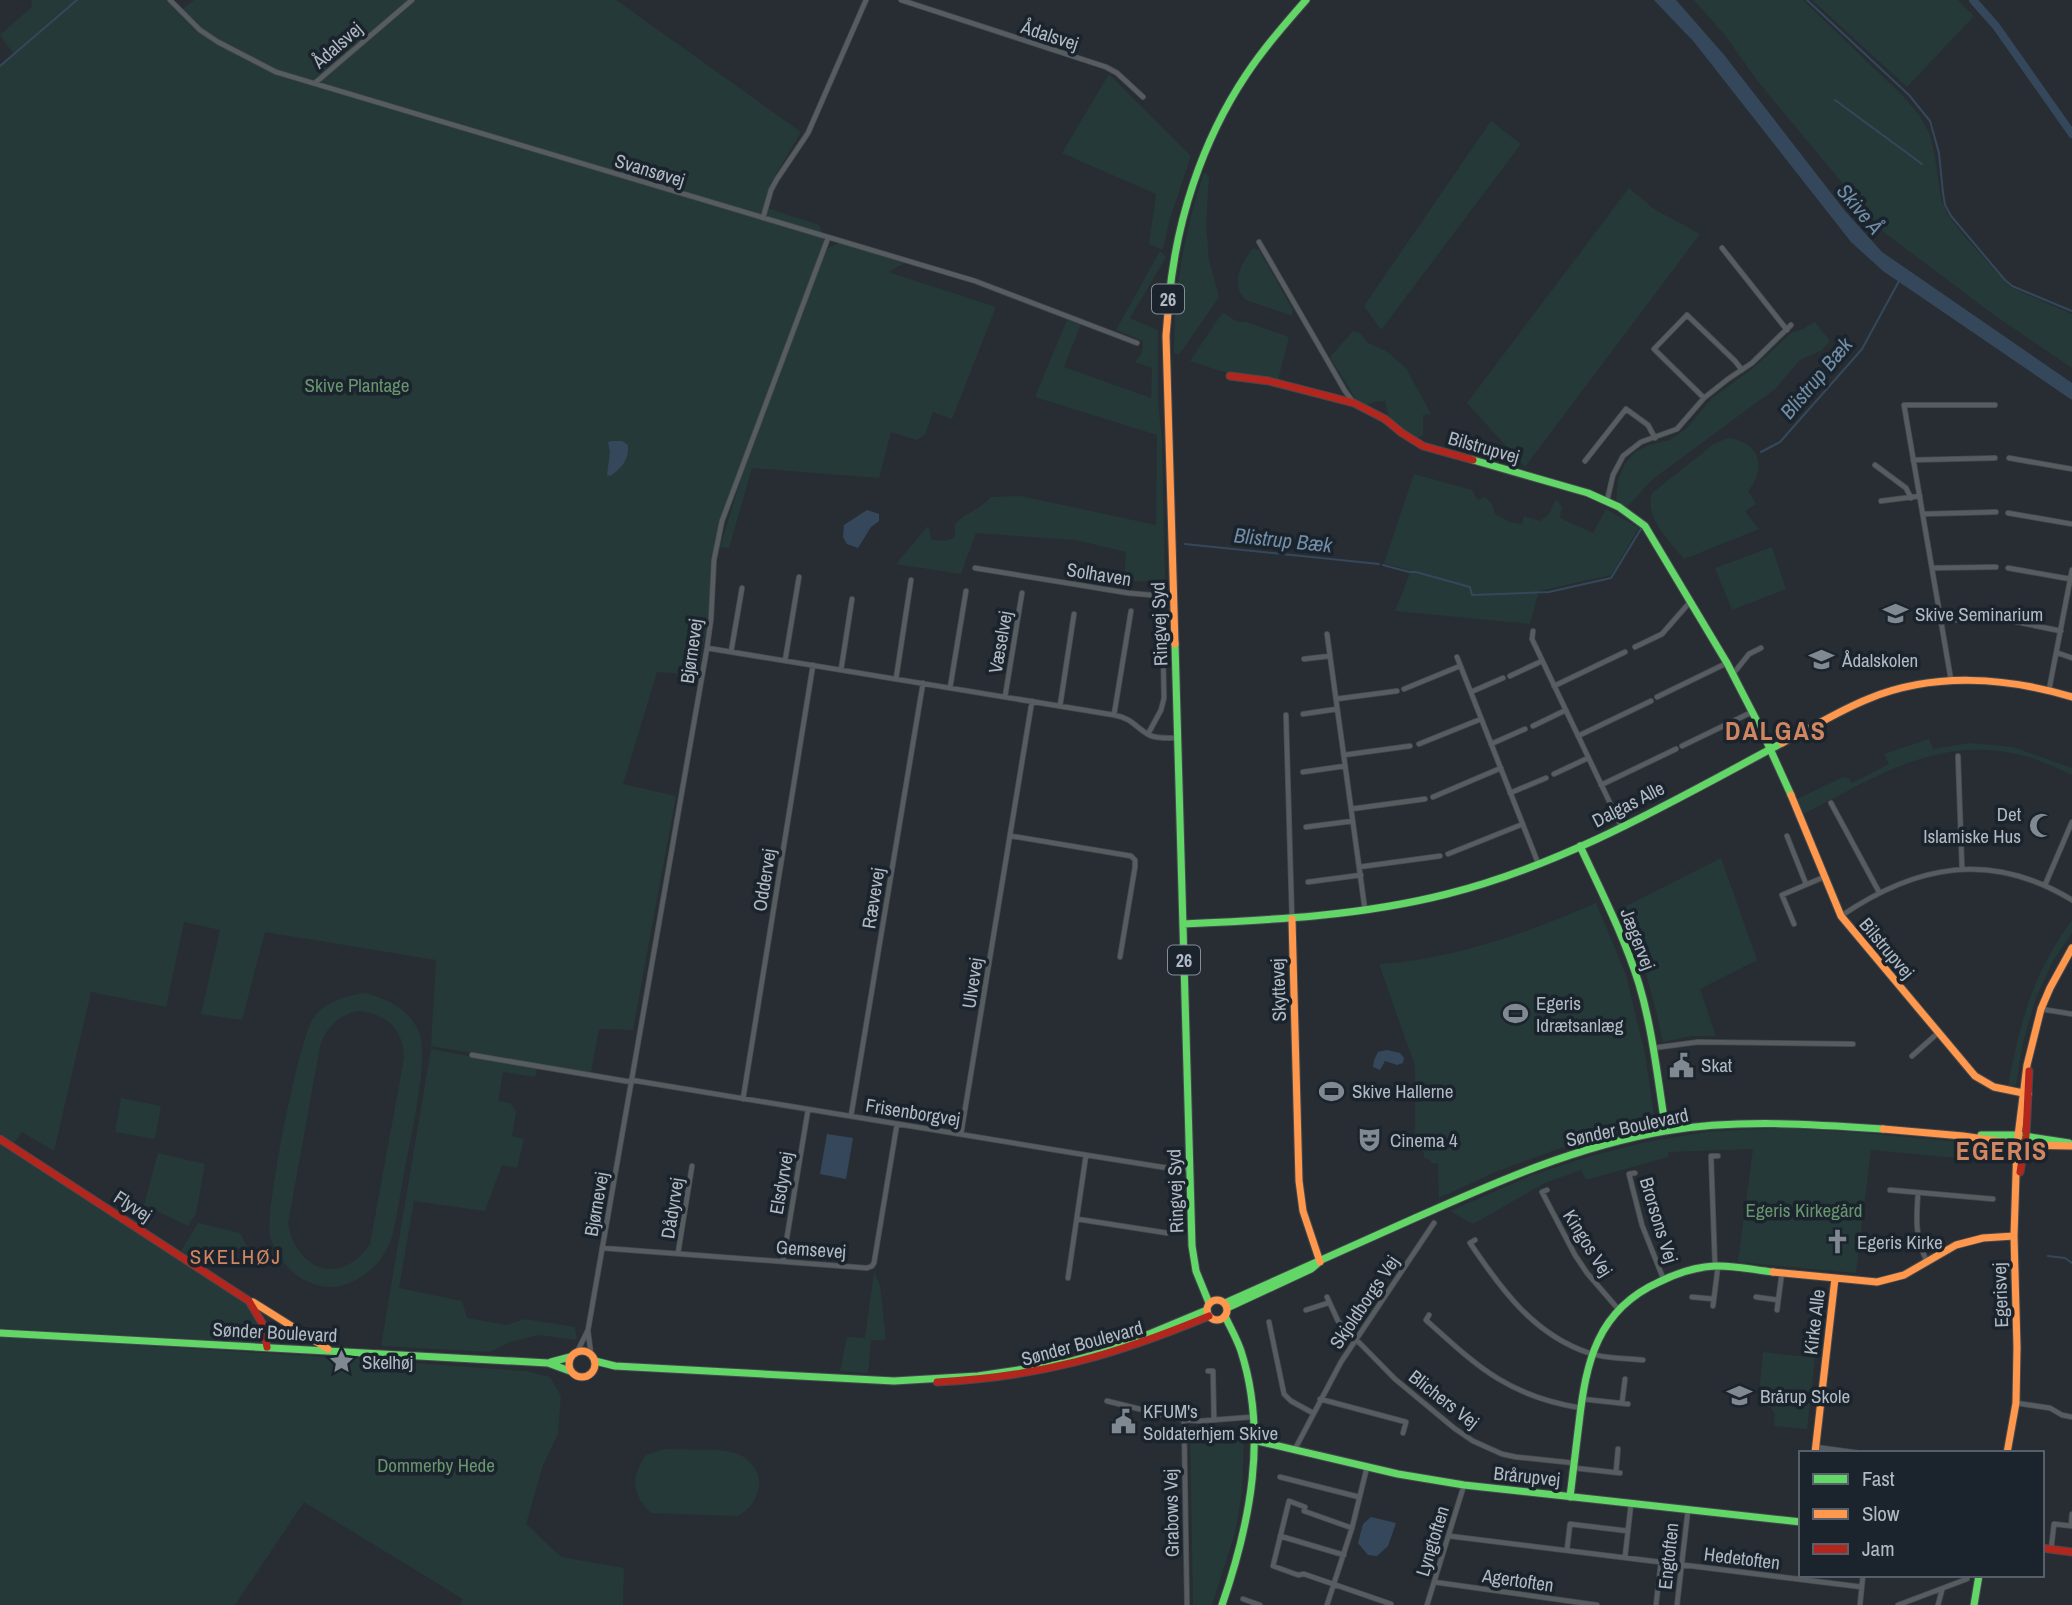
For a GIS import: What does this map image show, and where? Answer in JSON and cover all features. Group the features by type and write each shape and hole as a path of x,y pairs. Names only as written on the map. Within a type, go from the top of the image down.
{"street":[{"name":"Svansøvej","path":"170,0 200,30 276,72 1006,292 1137,343"},
{"name":"Ådalsvej","path":"314,84 412,0"},
{"path":"763,218 771,190 808,133 866,0"},
{"name":"Ådalsvej","path":"901,0 1106,67 1117,73 1143,97"},
{"name":"Ringvej Syd","path":"1210,1307 1196,1271 1192,1245 1166,336 1169,291 1176,243 1192,185 1223,112 1254,62 1280,27 1307,0"},
{"name":"Bjørnevej","path":"593,1362 588,1330 707,648 714,560 722,521 828,237"},
{"path":"1259,242 1354,403"},
{"path":"1722,248 1787,330"},
{"path":"1704,398 1654,349 1687,315 1742,370"},
{"path":"1607,502 1613,475 1623,456 1641,442 1677,429 1704,398 1762,354 1791,325"},
{"name":"Bilstrupvej","path":"1230,376 1269,382 1354,403 1385,419 1423,446 1581,491 1632,513 1645,526 1733,674 1797,806 1840,916 1982,1082 1996,1089 2026,1094"},
{"path":"1951,680 1904,405 1995,405"},
{"path":"1586,461 1626,409 1647,425 1655,438"},
{"path":"1913,460 1995,458"},
{"path":"2009,458 2072,468"},
{"path":"1875,465 1906,488 1911,498"},
{"path":"1881,501 1920,496"},
{"path":"1923,514 1996,512"},
{"path":"2008,513 2072,524"},
{"path":"1932,568 1996,567"},
{"name":"Solhaven","path":"975,568 1161,596 1164,698 1161,710 1148,734"},
{"path":"2008,568 2070,579"},
{"path":"2049,690 2069,600 2072,570"},
{"path":"785,661 799,577"},
{"path":"896,679 911,580"},
{"path":"731,652 742,588"},
{"path":"950,688 966,591"},
{"name":"Væselvej","path":"1005,697 1022,593"},
{"path":"841,670 852,599"},
{"path":"1635,647 1662,634 1691,601"},
{"path":"1114,715 1132,611"},
{"path":"1060,706 1074,614"},
{"path":"1942,620 1997,619"},
{"path":"2007,620 2062,631"},
{"path":"1533,631 1532,639 1621,826"},
{"path":"1327,634 1366,910"},
{"name":"Væselvej","path":"707,648 1114,715 1132,721 1148,734 1161,738 1178,738"},
{"path":"1733,674 1749,654 1761,648"},
{"path":"1554,686 1625,652"},
{"path":"2058,653 2072,658"},
{"path":"1304,659 1330,656"},
{"path":"1457,657 1538,863"},
{"path":"1510,676 1542,661"},
{"path":"1657,697 1727,663"},
{"name":"Oddervej","path":"743,1099 813,665"},
{"path":"1404,689 1460,666"},
{"path":"1471,692 1503,678"},
{"name":"Dalgas Alle","path":"1183,923 1292,919 1366,910 1454,892 1580,846 1868,699 1908,687 1951,680 2001,680 2072,697"},
{"name":"Rævevej","path":"851,1116 923,683"},
{"path":"1336,699 1397,691"},
{"name":"Ulvevej","path":"961,1134 1032,701"},
{"path":"1577,736 1651,701"},
{"path":"1303,714 1337,709"},
{"path":"1532,726 1566,710"},
{"path":"1682,746 1752,712"},
{"name":"Skyttevej","path":"1286,715 1299,1181 1303,1211 1320,1262"},
{"path":"1419,744 1481,719"},
{"path":"1491,744 1525,729"},
{"path":"1344,755 1410,746"},
{"path":"1601,785 1676,749"},
{"path":"1958,756 1962,868"},
{"path":"1554,774 1588,758"},
{"path":"1303,772 1345,766"},
{"path":"1433,797 1501,768"},
{"path":"1510,793 1546,778"},
{"path":"1351,809 1425,799"},
{"path":"1831,803 1880,892"},
{"path":"1306,827 1353,821"},
{"path":"2045,885 2072,822"},
{"path":"1448,854 1523,824"},
{"path":"1011,836 1131,856 1135,867 1120,957"},
{"path":"1787,836 1806,884"},
{"name":"Jægervej","path":"1580,846 1613,915 1639,985 1653,1048 1665,1131"},
{"path":"1359,867 1440,856"},
{"path":"1840,916 1880,892 1918,877 1962,868 2002,872 2045,885 2072,900"},
{"path":"1308,882 1361,875"},
{"path":"1794,924 1782,895 1824,877"},
{"name":"Egerisvej","path":"2007,1451 2016,1403 2014,1236 2030,1050 2041,1009 2072,948"},
{"path":"2041,1009 2072,1014"},
{"path":"1912,1056 1939,1032"},
{"path":"1653,1048 1698,1042 1853,1044"},
{"path":"472,1055 631,1081"},
{"name":"Frisenborgvej","path":"631,1081 1174,1169 1190,1169"},
{"name":"Elsdyrvej","path":"783,1261 808,1110"},
{"name":"Sønder Boulevard","path":"1224,1311 1309,1265 1509,1176 1583,1150 1665,1131 1776,1122 2072,1145"},
{"name":"Gemsevej","path":"602,1248 867,1268 872,1266 897,1124"},
{"name":"Flyvej","path":"0,1139 249,1301 331,1351"},
{"path":"1068,1278 1086,1155"},
{"path":"1713,1306 1717,1266 1711,1156 1717,1156"},
{"name":"Dådyrvej","path":"678,1253 692,1166"},
{"name":"Brorsons Vej","path":"1635,1173 1629,1174 1642,1225 1663,1278"},
{"name":"Kingos Vej","path":"1547,1190 1542,1192 1575,1255 1619,1310"},
{"path":"1890,1191 1993,1199"},
{"path":"1918,1193 1917,1233 1927,1262"},
{"path":"1077,1219 1167,1233"},
{"name":"Skjoldborgs Vej","path":"1295,1449 1320,1399 1356,1339 1434,1223"},
{"path":"1570,1497 1584,1381 1591,1355 1600,1336 1619,1310 1634,1296 1663,1278 1688,1270 1717,1266 1877,1282 1904,1275 1968,1241 2014,1236"},
{"path":"1475,1240 1470,1243 1500,1287 1528,1317 1554,1336 1591,1355 1643,1360"},
{"path":"1777,1310 1782,1272"},
{"name":"Kirke Alle","path":"1815,1450 1835,1278"},
{"path":"1692,1297 1714,1299"},
{"path":"1756,1297 1778,1300"},
{"name":"Blichers Vej","path":"1306,1310 1328,1300 1338,1321 1395,1379 1443,1419 1490,1450 1516,1457 1618,1473 1618,1449"},
{"path":"249,1301 262,1323 267,1348"},
{"path":"1210,1307 1224,1311"},
{"path":"1210,1307 1214,1319 1224,1311"},
{"name":"Sønder Boulevard","path":"593,1362 615,1366 917,1381 978,1376 1064,1363 1111,1350 1210,1307"},
{"path":"1222,1605 1238,1560 1248,1513 1253,1469 1248,1378 1241,1351 1224,1311"},
{"path":"1429,1315 1426,1320 1473,1362 1491,1375 1540,1399 1625,1404 1625,1379"},
{"path":"1269,1322 1284,1394 1313,1413"},
{"name":"Bjørnevej","path":"574,1354 588,1330"},
{"name":"Sønder Boulevard","path":"0,1332 548,1363 570,1371"},
{"path":"584,1351 593,1362 589,1376 583,1378 574,1376 568,1364 574,1354 584,1351"},
{"name":"Sønder Boulevard","path":"548,1363 574,1354"},
{"path":"1208,1371 1213,1371 1214,1420"},
{"path":"1320,1399 1406,1422 1403,1433"},
{"path":"1107,1401 1184,1420 1252,1417"},
{"path":"2016,1403 2050,1408 2072,1417"},
{"name":"Grabows Vej","path":"1184,1420 1186,1605"},
{"name":"Brårupvej","path":"1253,1440 1367,1467 1464,1485 1799,1522"},
{"path":"1327,1605 1352,1528 1367,1467"},
{"path":"1280,1477 1359,1497"},
{"name":"Lyngtoften","path":"1427,1605 1464,1485"},
{"path":"1352,1528 1304,1511 1305,1507 1289,1501 1273,1566 1391,1604"},
{"path":"1625,1557 1631,1504"},
{"name":"Engtoften","path":"1677,1605 1688,1510"},
{"path":"2072,1514 2071,1526 2054,1524 2046,1549 2072,1552"},
{"path":"1567,1550 1570,1524 1628,1531"},
{"path":"1280,1536 1344,1555"},
{"name":"Hedetoften","path":"1449,1536 1862,1587"},
{"path":"1656,1605 1661,1562"},
{"path":"1860,1605 1863,1577"},
{"path":"1974,1605 1979,1577"},
{"path":"1898,1605 1967,1579"},
{"name":"Agertoften","path":"1434,1582 1597,1605"},
{"path":"1938,1605 1942,1589"},
{"path":"1242,1599 1261,1605"}],"green space":[{"name":"Skive Plantage","path":"31,0 169,0 180,11 194,0 616,0 801,132 771,183 764,207 819,225 825,239 725,507 715,548 710,606 698,675 657,672 623,784 676,796 633,1030 599,1029 591,1073 431,1046 436,960 265,932 242,1020 201,1014 220,930 184,922 166,1007 91,992 54,1151 22,1132 14,1143 0,1134 0,65 13,53 0,35 32,7"},
{"path":"1694,0 1803,0 1905,98 1930,135 1941,199 1947,214 2010,287 2072,314 2072,368 1994,315 1881,230"},
{"path":"1812,0 1958,0 1974,16 1907,87"},
{"path":"1109,74 1191,156 1169,222 1163,250 1149,244 1156,194 1062,153"},
{"path":"1491,121 1521,144 1381,330 1364,306"},
{"path":"1204,172 1209,176 1206,227 1209,260 1219,297 1179,355 1174,353 1178,284 1191,217"},
{"path":"1629,188 1654,209 1700,234 1525,467 1467,403"},
{"path":"839,243 905,263 888,272 996,307 952,419 933,412 925,434 917,440 891,432 879,478 752,468 729,548 720,547 741,479 826,249"},
{"path":"1253,248 1259,250 1293,310 1292,316 1246,300 1241,294 1238,287 1239,273"},
{"path":"1160,251 1166,257 1130,318 1158,330 1165,582 1124,581 1126,552 1076,540 976,533 961,574 896,564 928,526 932,540 944,541 955,537 955,524 991,497 1021,496 1156,525 1157,435 1035,397 1067,320 1081,324 1064,367 1151,398 1152,368 1135,362 1142,352 1143,341 1116,330"},
{"path":"1222,313 1238,321 1289,337 1278,380 1220,371 1190,361"},
{"path":"1815,322 1830,341 1822,350 1800,360 1775,389 1653,479 1627,507 1616,501 1618,480 1625,464 1635,452 1670,440 1686,429 1712,398 1752,369 1791,333"},
{"path":"1353,331 1360,333 1368,343 1386,351 1406,368 1431,414 1423,415 1423,435 1415,439 1389,418 1385,401 1367,405 1355,398 1330,357"},
{"path":"1728,438 1747,445 1757,457 1758,473 1748,491 1756,504 1745,511 1759,529 1684,559 1655,520 1650,502 1652,493 1714,444"},
{"path":"1414,474 1472,490 1478,500 1485,497 1491,502 1495,514 1510,522 1522,524 1524,516 1540,521 1549,514 1556,499 1562,507 1560,518 1593,533 1606,509 1639,528 1611,575 1539,591 1530,624 1395,611 1411,571 1384,563"},
{"path":"1772,547 1786,589 1732,610 1715,568"},
{"path":"1929,739 1933,749 1969,743 2013,747 2072,768 2072,775 2032,758 2000,751 1969,750 1941,754 1886,772 1804,814 1797,799 1843,777 1849,778 1852,783 1889,764 1884,754"},
{"path":"1721,858 1757,960 1700,989 1716,1036 1692,1036 1663,1042 1646,974 1622,908"},
{"name":"Egeris Idrætsanlæg","path":"1596,903 1626,975 1645,1054 1654,1115 1629,1130 1558,1149 1498,1171 1439,1198 1438,1163 1431,1163 1424,1158 1423,1148 1415,1136 1415,1066 1379,964 1435,957 1490,943"},
{"path":"2072,920 2072,933 2053,961 2036,998 2023,1042 2016,1085 2008,1086 2030,999 2047,959"},
{"path":"365,993 382,998 404,1011 419,1032 422,1061 414,1123 392,1237 380,1260 358,1279 344,1285 320,1286 300,1278 284,1263 273,1245 270,1220 278,1160 300,1056 314,1017 337,1000","holes":["356,1011 366,1012 391,1024 401,1039 404,1058 370,1244 359,1257 347,1265 334,1269 322,1268 301,1253 288,1224 320,1046 329,1028 343,1016"]},
{"path":"431,1049 537,1069 535,1077 503,1072 498,1101 510,1103 516,1111 512,1136 524,1139 517,1168 502,1165 485,1211 414,1201 399,1288 462,1301 467,1318 507,1325 524,1319 575,1327 577,1340 538,1335 510,1342 490,1352 381,1346"},
{"path":"121,1098 161,1106 155,1139 115,1132"},
{"name":"Egeris Kirkegård","path":"1776,1128 1983,1144 2012,1152 2011,1163 1871,1150 1856,1273 1738,1262 1753,1149 1668,1152 1668,1157 1586,1180 1581,1170 1545,1183 1473,1224 1450,1211 1532,1175 1587,1157 1646,1142 1706,1132"},
{"path":"0,1142 247,1303 255,1315 261,1343 0,1328"},
{"path":"158,1153 205,1164 196,1213 188,1226 144,1205"},
{"path":"198,1223 240,1233 248,1248 212,1249 203,1265 181,1251"},
{"path":"874,1272 880,1285 886,1340 871,1340 868,1373 840,1371 847,1337 865,1338"},
{"name":"Dommerby Hede","path":"0,1337 374,1360 525,1371 550,1377 561,1396 558,1434 543,1465 526,1524 561,1557 624,1568 623,1605 460,1605 463,1599 304,1502 235,1605 0,1605"},
{"path":"1763,1352 1815,1358 1807,1429 1774,1426 1775,1414 1770,1407 1758,1406"},
{"path":"1190,1429 1211,1429 1244,1437 1242,1492 1235,1533 1212,1605 1193,1605"},
{"path":"664,1449 719,1450 740,1455 753,1466 758,1476 759,1486 755,1500 738,1516 651,1513 637,1492 637,1471 646,1455"}],"water":[{"path":"1654,0 1676,0 1725,56 1845,211 1882,252 2072,383 2072,400 1883,271 1851,242 1694,42"},
{"path":"622,441 628,445 628,450 624,463 610,476 607,475 610,452 608,442"},
{"path":"867,510 879,514 879,521 871,527 858,548 847,544 843,537 844,525"},
{"path":"1387,1050 1400,1053 1404,1058 1403,1063 1397,1065 1385,1061 1380,1070 1373,1067 1378,1052"},
{"path":"827,1134 853,1138 846,1179 820,1174"},
{"path":"1371,1517 1396,1523 1388,1546 1377,1556 1368,1555 1358,1543 1363,1524"}],"waterway":[{"path":"0,66 77,0"},
{"path":"1807,0 1909,95 1930,121 1939,153 1945,205 1951,216 2005,280 2012,286 2072,311"},
{"path":"1973,0 1996,26 2072,134"},
{"path":"1835,100 1922,164"},
{"name":"Blistrup Bæk","path":"1761,452 1780,442 1862,349 1899,281"},
{"name":"Blistrup Bæk","path":"1383,565 1470,587 1472,595 1549,592 1611,578 1641,529"},
{"name":"Blistrup Bæk","path":"1185,544 1379,564"},
{"path":"2048,1256 2065,1258 2072,1263"}],"traffic: fast":[{"path":"1169,300 1185,211 1216,127 1253,65 1306,0"},
{"path":"1473,460 1588,493 1619,507 1645,526 1727,663 1791,795"},
{"path":"1175,644 1192,1246 1196,1271 1209,1303"},
{"path":"1183,924 1283,919 1349,912 1415,901 1491,881 1535,866 1619,829 1782,743"},
{"path":"1580,846 1619,931 1639,984 1652,1038 1666,1131"},
{"path":"1225,1303 1476,1191 1600,1146 1665,1131 1719,1125 1801,1124 1883,1129"},
{"path":"1981,1135 2018,1135 2069,1143"},
{"path":"1227,1308 1317,1264"},
{"path":"1570,1497 1582,1401 1591,1359 1598,1340 1621,1307 1659,1282 1693,1269 1722,1266 1773,1272"},
{"path":"595,1361 615,1366 894,1381 978,1376 1064,1363 1111,1350 1207,1310"},
{"path":"1222,1605 1241,1543 1252,1479 1254,1447 1249,1383 1241,1351 1225,1316"},
{"path":"0,1333 548,1363 570,1371"},
{"path":"551,1362 570,1357"},
{"path":"1253,1440 1398,1474 1464,1485 1799,1522"},
{"path":"1974,1605 1979,1577"}],"traffic: slow":[{"path":"1169,300 1166,336 1175,644"},
{"path":"1782,743 1868,699 1918,684 1970,680 1996,682 2072,697"},
{"path":"1791,795 1841,916 1975,1076 1994,1087 2028,1094"},
{"path":"1292,919 1299,1181 1303,1211 1320,1262"},
{"path":"2007,1451 2016,1403 2014,1236 2017,1144 2027,1065 2041,1009 2072,948"},
{"path":"1883,1129 2025,1145 2072,1146"},
{"path":"1773,1272 1877,1282 1904,1275 1956,1245 1983,1238 2014,1236"},
{"path":"1815,1451 1835,1278"},
{"path":"1217,1300 1224,1303 1227,1310 1224,1317 1217,1320 1210,1317 1207,1310 1210,1303 1217,1300"},
{"path":"253,1302 328,1349"},
{"path":"582,1351 591,1355 595,1364 591,1373 582,1377 573,1373 569,1364 573,1355 582,1351"}],"traffic: jam":[{"path":"1230,376 1269,381 1354,403 1385,419 1423,446 1473,460"},
{"path":"2020,1172 2026,1136 2029,1071"},
{"path":"0,1139 249,1301 262,1323 267,1347"},
{"path":"937,1382 1009,1375 1076,1362 1141,1342 1209,1316"},
{"path":"2044,1548 2072,1552"}],"place":[{"name":"Skive Seminarium","path":"1895,614"},
{"name":"Ådalskolen","path":"1822,660"},
{"name":"Det Islamiske Hus","path":"2041,825"},
{"name":"Egeris Idrætsanlæg","path":"1516,1014"},
{"name":"Skat","path":"1681,1065"},
{"name":"Skive Hallerne","path":"1332,1091"},
{"name":"Cinema 4","path":"1370,1140"},
{"name":"Egeris Kirke","path":"1837,1242"},
{"name":"Skelhøj","path":"342,1362"},
{"name":"Brårup Skole","path":"1740,1396"},
{"name":"KFUM's Soldaterhjem Skive","path":"1123,1422"}],"district":[{"name":"DALGAS","path":"1776,730"},
{"name":"EGERIS","path":"2002,1150"},
{"name":"SKELHØJ","path":"236,1256"}],"water label":[{"name":"Skive Å","path":"1860,209"}]}
